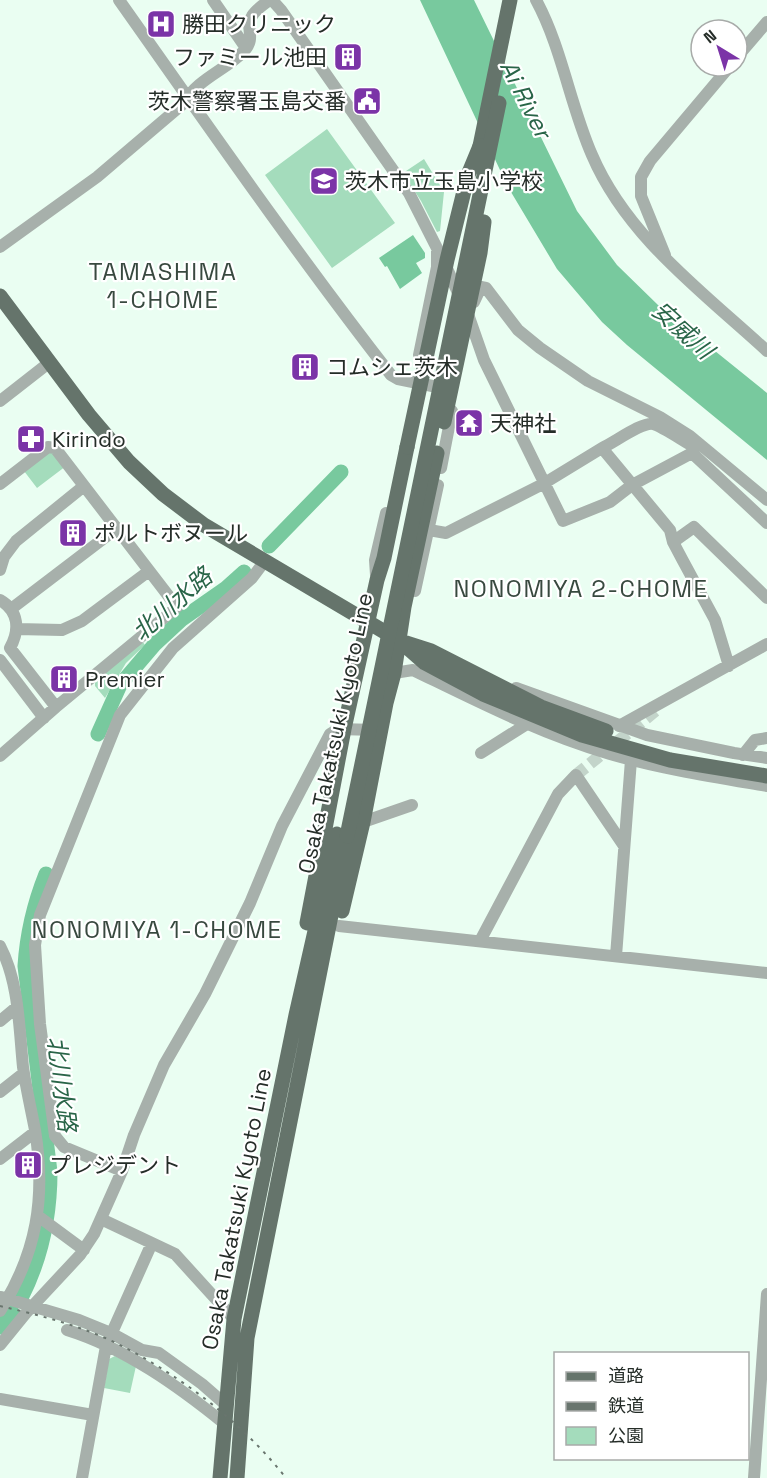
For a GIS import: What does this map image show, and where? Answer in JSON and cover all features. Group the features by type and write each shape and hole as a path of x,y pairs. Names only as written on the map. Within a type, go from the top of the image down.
{"main road":[{"name":"Osaka Takatsuki Kyoto Line","path":"342,835 510,0"},
{"name":"Osaka Takatsuki Kyoto Line","path":"220,1478 234,1319 304,1018 521,0"},
{"path":"304,1018 320,1005 363,822 394,673 404,606 480,253 499,103"},
{"path":"304,1018 306,929 344,729 377,580 384,558 447,260 468,175 480,146"},
{"path":"0,296 89,415 122,454 163,494 204,525 400,641 425,663 483,694 534,717 632,750 716,763 767,765"},
{"path":"400,641 431,651 509,692 586,725 767,776"},
{"name":"Osaka Takatsuki Kyoto Line","path":"237,1478 247,1338 304,1018"}],"street":[{"path":"119,0 322,286 391,375 398,379 456,391"},
{"path":"213,0 246,48"},
{"path":"0,247 97,177 184,103 191,91 246,48 251,38 249,23 251,17 270,0 281,10 409,193 471,323 484,360 563,521 610,502 632,485 692,453 767,523"},
{"path":"536,0 554,43 596,164 617,202 639,231 666,259 767,351"},
{"path":"749,43 767,21"},
{"path":"666,259 641,196 641,177 650,161 720,78"},
{"path":"377,580 375,560 414,381 437,267 438,250"},
{"path":"400,641 410,614 478,291 482,287 486,288 518,330 540,348 588,381 660,417 690,436 767,500"},
{"path":"0,400 50,362"},
{"path":"429,530 446,533 543,484 642,426 653,424 716,457"},
{"path":"0,484 48,447 55,448 177,608 0,756"},
{"path":"602,448 670,530 673,542 715,620 729,666"},
{"path":"0,570 4,557 16,541 84,486"},
{"path":"673,542 694,527 767,597"},
{"path":"11,609 116,529"},
{"path":"122,1171 64,1147 55,1136 40,1024 35,945 40,915 120,715 173,648 252,578 264,562"},
{"path":"17,628 62,630 82,621 149,571"},
{"path":"0,600 11,609 16,618 15,639 10,648 56,707"},
{"path":"619,726 767,644"},
{"path":"431,651 443,651 499,681 647,735 767,758"},
{"path":"0,660 44,718"},
{"path":"394,673 413,670 527,724 609,754 665,768 767,786"},
{"path":"481,753 527,724"},
{"path":"0,1345 84,1250 101,1220 164,1065 205,994 250,903 282,826 330,734 333,730 344,729 375,731 382,726"},
{"path":"743,755 755,740 767,738"},
{"path":"616,956 631,760"},
{"path":"480,940 558,794 576,775 624,846"},
{"path":"363,822 412,805"},
{"path":"339,926 480,940 767,974"},
{"path":"0,1311 4,1298 26,1262 43,1220 35,1132 24,1073 12,974 1,948"},
{"path":"0,1021 17,1007"},
{"path":"0,1092 24,1073"},
{"path":"0,1159 35,1132"},
{"path":"43,1220 84,1250"},
{"path":"101,1220 175,1254 234,1319"},
{"path":"82,1478 106,1346 152,1243"},
{"path":"754,1478 767,1294"},
{"path":"4,1298 61,1314 111,1334 142,1350 159,1353 202,1384 226,1405"},
{"path":"67,1330 106,1346 168,1382 225,1424"},
{"path":"0,1399 93,1416"}],"green space":[{"path":"327,129 395,223 332,268 265,175"},
{"path":"424,159 444,192 440,231 437,232 403,173"},
{"path":"49,452 55,452 66,466 37,488 24,471"},
{"path":"142,641 145,645 126,663 105,698 95,686 95,680"},
{"path":"115,1356 136,1366 130,1393 104,1388 109,1359"}],"water":[{"name":"安威川","path":"420,0 474,0 577,211 617,265 658,305 767,393 767,460 627,345 602,322 557,269 508,187"},
{"path":"413,235 425,253 425,258 416,263 422,273 400,289 387,266 385,267 379,258"}],"waterway":[{"name":"北川水路","path":"269,546 341,472"},
{"name":"北川水路","path":"98,734 120,685 155,644 182,619 225,589 244,572"},
{"name":"北川水路","path":"21,1298 39,1252 50,1189 50,1172 25,966 32,919 46,874"},
{"name":"北川水路","path":"0,1327 12,1312"}],"tunnel":[{"path":"576,775 659,708"}],"railway":[{"path":"0,1306 75,1326 142,1357 187,1386 230,1419 269,1457 286,1478"}],"place":[{"name":"勝田クリニック","path":"161,24"},
{"name":"ファミール池田","path":"348,57"},
{"name":"茨木警察署玉島交番","path":"367,101"},
{"name":"茨木市立玉島小学校","path":"324,181"},
{"name":"コムシェ茨木","path":"305,367"},
{"name":"天神社","path":"469,423"},
{"name":"Kirindo","path":"31,439"},
{"name":"ポルトボヌール","path":"73,533"},
{"name":"Premier","path":"64,679"},
{"name":"プレジデント","path":"28,1165"}],"district":[{"name":"TAMASHIMA 1-CHOME","path":"163,285"},
{"name":"NONOMIYA 2-CHOME","path":"581,588"},
{"name":"NONOMIYA 1-CHOME","path":"157,929"}],"water label":[{"name":"Ai River","path":"526,99"}]}
